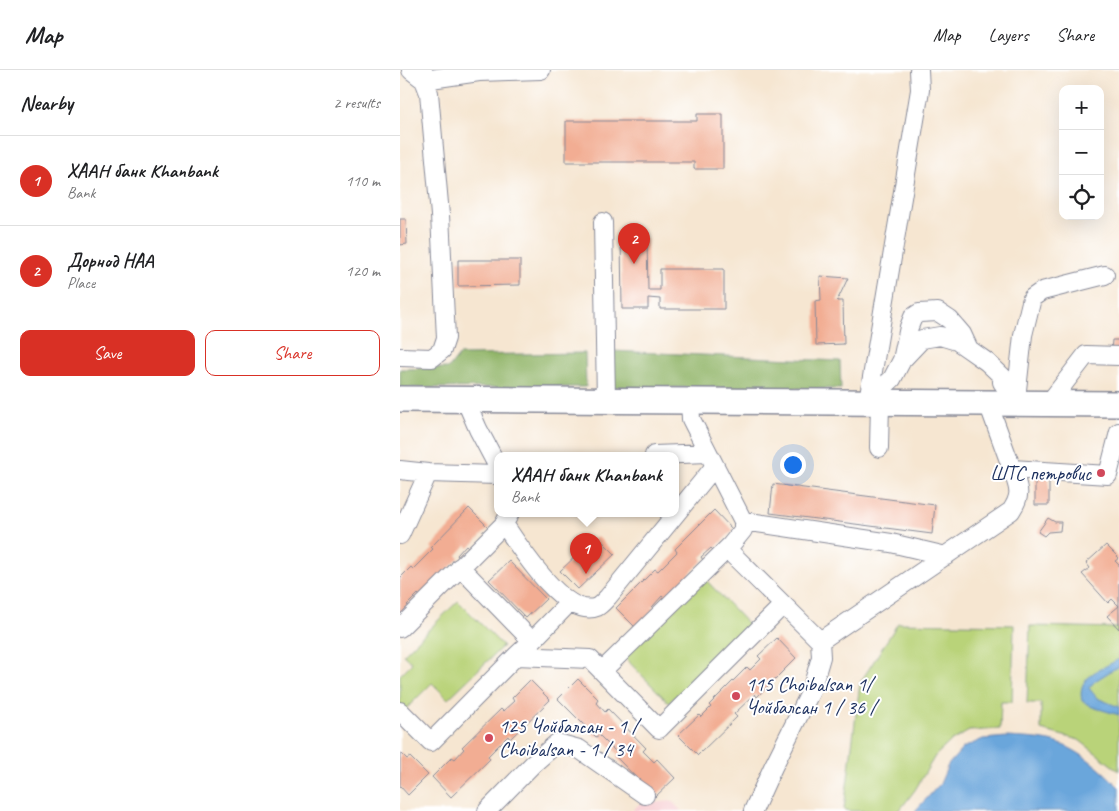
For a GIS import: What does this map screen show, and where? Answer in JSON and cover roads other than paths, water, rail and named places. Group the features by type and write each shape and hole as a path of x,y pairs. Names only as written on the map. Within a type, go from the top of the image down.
{"highway":[{"path":"400,398 1119,404"}],"street":[{"path":"400,357 432,358 442,350 446,338 440,215 429,92 419,73 542,70"},
{"path":"879,448 874,402 918,100 919,70"},
{"path":"603,222 606,401"},
{"path":"1016,402 1023,336 1032,298 1042,291 1105,275"},
{"path":"874,402 892,379 902,360 909,327 913,317 919,313 938,312 950,320 962,334 970,350"},
{"path":"902,360 922,339 940,336 957,341 1006,380 1002,382 1016,402"},
{"path":"1049,403 1086,355 1119,356"},
{"path":"465,399 494,460"},
{"path":"602,671 727,549 743,530 743,521 692,419 690,401"},
{"path":"820,640 1011,511 1019,500 1012,469 988,403"},
{"path":"1012,469 1108,476 1119,432"},
{"path":"679,457 712,459"},
{"path":"679,503 712,459"},
{"path":"400,470 428,473 494,466"},
{"path":"400,535 428,473"},
{"path":"400,628 507,519 546,582 570,602 586,608 598,607 608,597 668,517"},
{"path":"743,521 892,543 946,556"},
{"path":"727,549 820,640 821,657 811,691 773,766 753,811"},
{"path":"460,567 532,641"},
{"path":"400,711 431,742 570,602"},
{"path":"516,656 590,659 659,729 783,605"},
{"path":"487,811 533,764 557,743 579,749 645,795"}],"water":[{"path":"1119,659 1119,666 1095,681 1089,688 1097,698 1119,707 1119,715 1092,707 1082,701 1081,692 1086,679 1091,674"},
{"path":"1007,737 1050,741 1079,753 1119,787 1119,811 915,811 940,784 948,765 963,748 983,739"}],"place":[{"name":"Дорнод НАА","path":"634,264"},
{"name":"ШТС петровис","path":"1101,473"},
{"name":"ХААН банк Khanbank","path":"586,574"},
{"name":"115 Choibalsan 1/ Чойбалсан 1 / 36 /","path":"736,696"},
{"name":"125 Чойбалсан - 1 / Choibalsan - 1 / 34","path":"489,738"}]}
